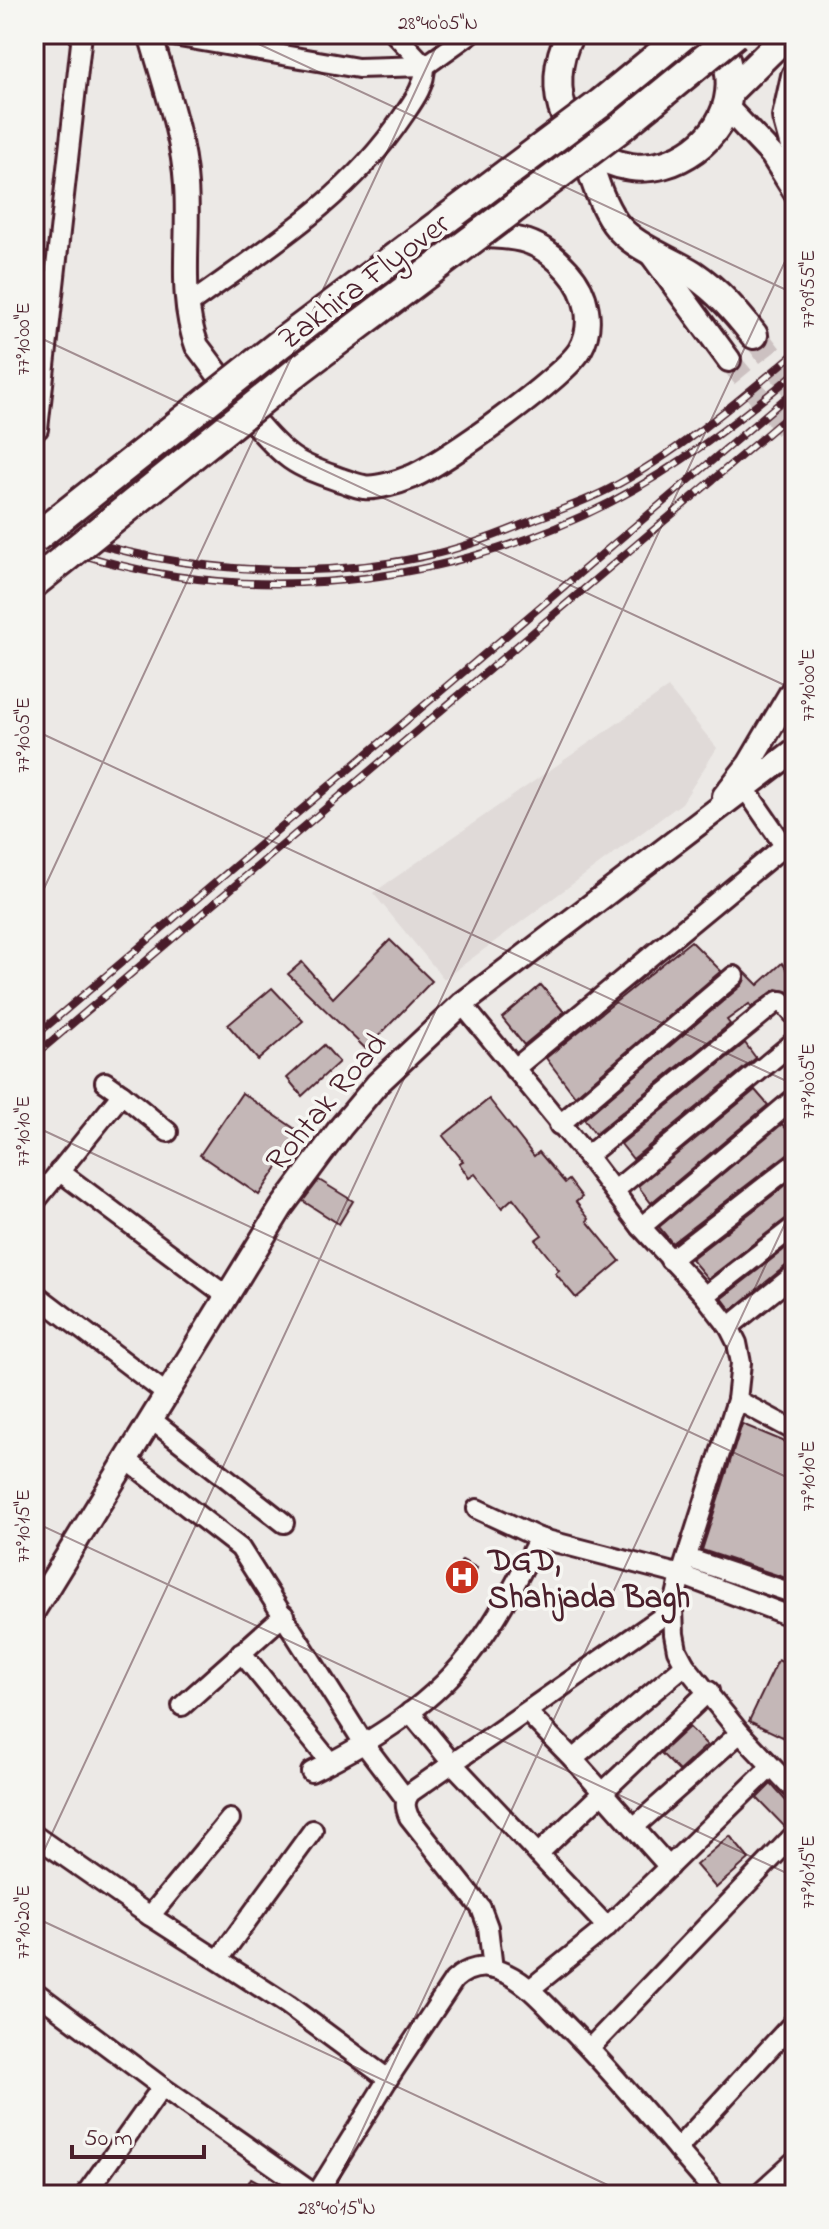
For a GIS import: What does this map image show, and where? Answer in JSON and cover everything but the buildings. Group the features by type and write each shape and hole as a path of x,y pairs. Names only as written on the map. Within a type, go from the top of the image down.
{"main road":[{"path":"569,34 560,56 557,79 559,102 568,123 582,142 604,204 616,225 715,291 754,335"},
{"name":"Zakhira Flyover","path":"34,539 281,343 601,103 685,34"},
{"path":"717,34 728,61 726,103"},
{"name":"Zakhira Flyover","path":"34,583 299,370 619,129 735,34"},
{"path":"582,142 604,158 631,167 659,166 686,156 708,138 726,103 788,34"},
{"path":"787,155 786,117 795,76"},
{"path":"763,2195 795,2166"}],"street":[{"path":"38,429 82,34"},
{"path":"150,34 184,164 187,187 187,306 197,346 270,438 291,458 318,472 366,488 410,477 444,459 558,375 579,350 587,332 587,304 581,289 555,257 535,243 510,236 477,236"},
{"path":"162,34 358,68 425,66 470,34"},
{"path":"187,306 311,217 340,192 391,134 420,91 425,78 425,66 395,34"},
{"path":"726,103 732,113 787,155 795,192"},
{"path":"647,248 729,360"},
{"path":"704,822 749,764 795,686"},
{"name":"Rohtak Road","path":"34,1610 281,1208 377,1084 462,1004 795,750"},
{"path":"514,1069 791,848 746,790"},
{"path":"559,1125 734,976"},
{"path":"587,1156 778,1001 795,1016"},
{"path":"462,1004 641,1227 705,1296 737,1343 741,1363 737,1400 673,1609 677,1650 685,1665 740,1733 795,1791"},
{"path":"614,1191 795,1041"},
{"path":"105,1082 168,1132"},
{"path":"34,1203 122,1094"},
{"path":"641,1227 795,1098"},
{"path":"670,1260 795,1163"},
{"path":"59,1171 228,1297"},
{"path":"705,1296 795,1226"},
{"path":"729,1327 795,1274"},
{"path":"34,1293 168,1395"},
{"path":"737,1400 795,1431"},
{"path":"152,1420 284,1523"},
{"path":"127,1460 240,1548 365,1745 406,1799"},
{"path":"477,1509 539,1538 684,1567 795,1594"},
{"path":"311,1772 365,1745 410,1712 453,1674 498,1614 539,1538"},
{"path":"684,1567 795,1618"},
{"path":"493,1969 486,1917 409,1817 405,1808 406,1799 452,1763 528,1713 673,1609"},
{"path":"182,1706 284,1615"},
{"path":"241,1652 330,1762"},
{"path":"573,1759 685,1665"},
{"path":"538,1854 709,1691"},
{"path":"410,1712 452,1763 607,1927"},
{"path":"528,1713 669,1867"},
{"path":"634,1827 740,1733"},
{"path":"530,1989 607,1927 771,1767"},
{"path":"150,1916 230,1819"},
{"path":"219,1959 313,1830"},
{"path":"590,2048 795,1834"},
{"path":"34,1835 150,1916 288,2005 388,2079"},
{"path":"34,1991 162,2087 316,2195 454,1980 464,1971 493,1969 530,1989 590,2048 717,2195"},
{"path":"677,2149 795,2021"},
{"path":"85,2195 162,2087"}],"shaded area":[{"path":"668,688 717,748 682,803 444,979 373,893"}],"tunnel":[{"path":"754,335 795,389"},
{"path":"729,360 795,440"}],"railway":[{"path":"34,522 130,552 234,568 339,568 390,563 439,553 488,538 573,505 634,475 705,426 795,353"},
{"path":"34,537 104,561 177,576 251,583 326,582 400,573 473,556 544,532 611,502 707,442 795,373"},
{"path":"34,1037 795,390"},
{"path":"34,1056 795,410"}],"place":[{"name":"DGD, Shahjada Bagh","path":"462,1577"}]}
